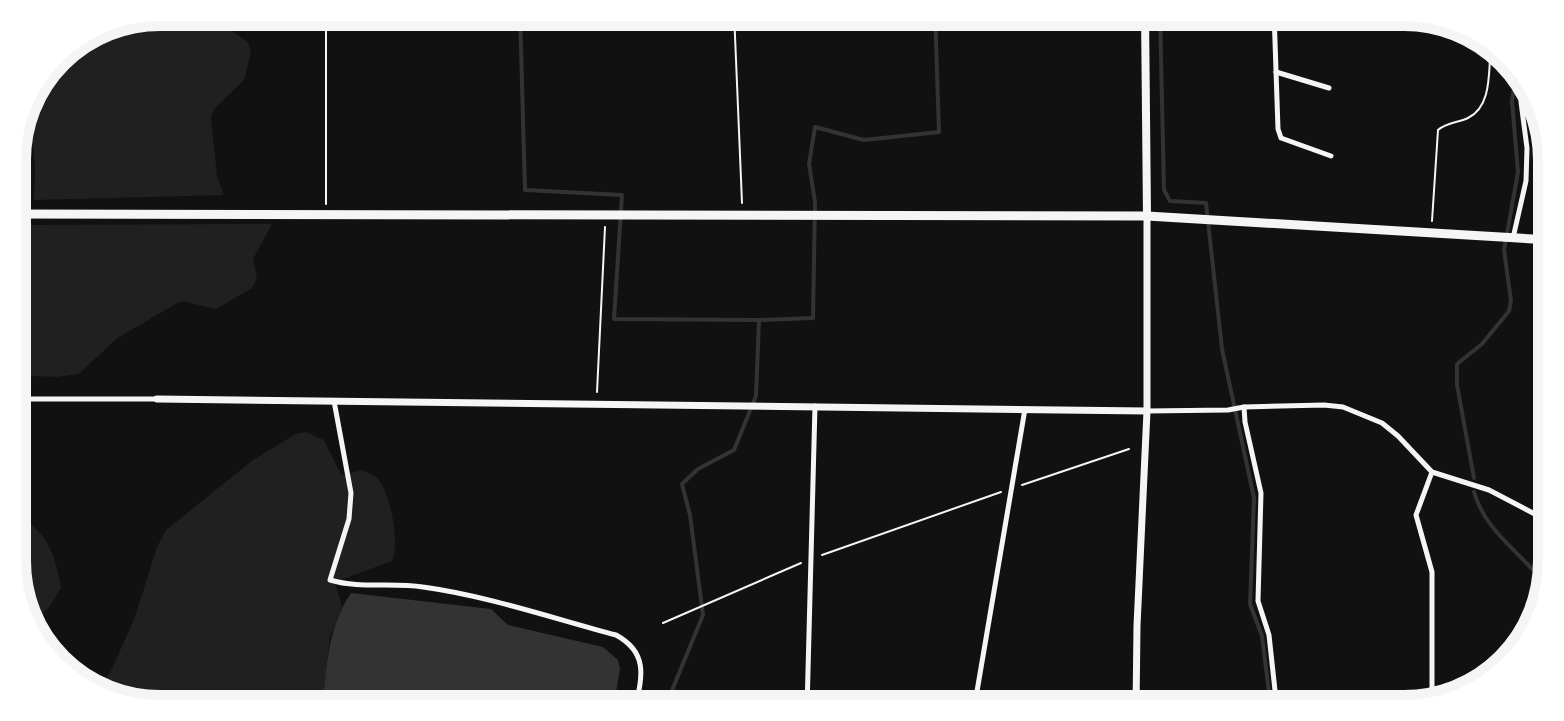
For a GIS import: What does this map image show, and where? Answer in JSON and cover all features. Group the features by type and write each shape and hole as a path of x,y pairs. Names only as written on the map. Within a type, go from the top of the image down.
{"main road":[{"path":"1145,26 1147,216"},
{"path":"26,214 1147,216 1538,239"}],"street":[{"path":"1274,26 1278,129 1281,138 1331,156"},
{"path":"1276,72 1329,88"},
{"path":"1513,238 1526,181 1527,148 1522,97"},
{"path":"1136,695 1147,411 1147,216"},
{"path":"26,399 1147,411 1324,405 1360,412 1382,423 1432,472 1489,490 1538,516"},
{"path":"334,401 351,493 349,519 330,580 348,585 392,583 449,591 616,635 629,642 641,662 637,695"},
{"path":"807,695 815,406"},
{"path":"1244,407 1261,493 1258,601 1269,635 1275,695"},
{"path":"976,695 1025,409"},
{"path":"1432,472 1416,515 1432,572 1432,691"}],"path":[{"path":"326,26 326,213"},
{"path":"735,26 742,214"},
{"path":"1432,232 1438,130 1443,125 1471,117 1480,107 1487,89 1490,57"},
{"path":"597,404 606,214"},
{"path":"663,623 812,559 1129,449"}],"shaded area":[{"path":"160,26 227,26 248,42 251,51 244,80 215,108 211,117 217,177 224,195 34,200 29,135 31,125 49,85 65,65 109,36"},
{"path":"272,224 253,259 257,278 252,288 216,309 182,301 116,339 79,374 56,377 26,376 26,225"},
{"path":"306,432 324,440 341,475 361,470 378,479 387,496 395,532 392,561 335,582 342,607 330,637 324,695 160,695 134,692 102,682 110,673 135,617 157,547 166,530 253,460 296,434"},
{"path":"26,521 42,535 55,563 61,588 39,618 27,579"},
{"path":"351,593 491,609 508,625 603,647 618,660 620,669 615,695 324,695 333,634"}],"waterway":[{"path":"520,26 525,190 622,195 614,319 759,320 756,396 734,450 698,469 682,484 690,515 703,615 670,695"},
{"path":"759,320 813,318 815,202 809,164 815,127 864,140 939,132 935,26"},
{"path":"1160,26 1164,190 1170,201 1206,203 1222,349 1254,498 1250,604 1262,636 1269,695"},
{"path":"1474,478 1457,385 1457,364 1482,344 1509,311 1511,301 1504,250 1518,172 1512,101 1514,85"},
{"path":"1474,492 1491,525 1532,569"}]}
